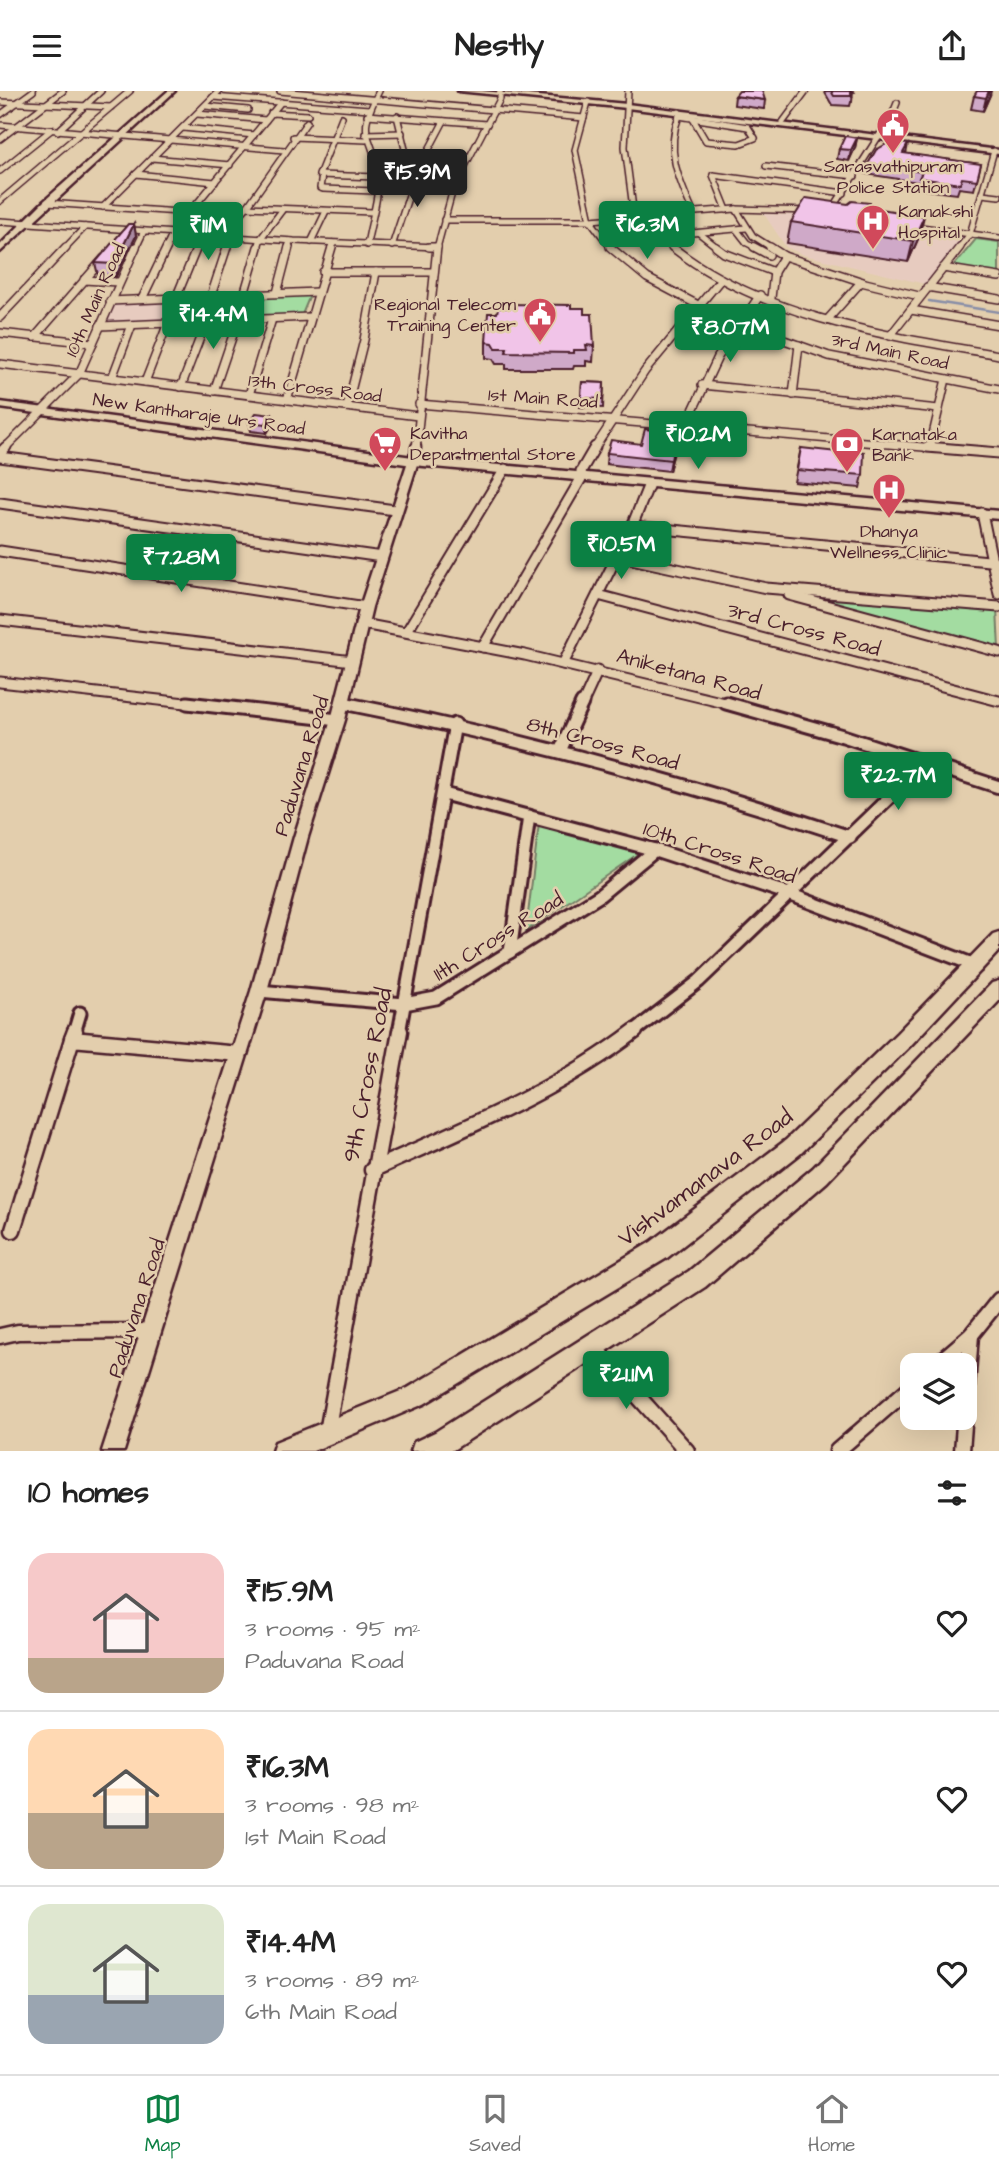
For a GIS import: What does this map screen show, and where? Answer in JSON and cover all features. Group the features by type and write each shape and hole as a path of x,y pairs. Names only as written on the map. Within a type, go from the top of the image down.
{"main road":[{"name":"New Kantharaje Urs Road","path":"0,405 393,458 999,509"},
{"name":"New Kantharaje Urs Road","path":"414,458 505,469 581,474 649,484 999,515"},
{"name":"Vishvamanava Road","path":"284,1451 416,1396 659,1250 793,1147 977,966 999,939"},
{"path":"423,1451 444,1441 697,1279 820,1175 999,989"}],"street":[{"path":"0,115 33,91"},
{"path":"0,139 18,128 63,91"},
{"path":"0,171 55,131 101,91"},
{"path":"0,201 130,91"},
{"path":"0,250 47,203 124,137 172,91"},
{"path":"103,207 219,91"},
{"path":"280,91 584,118"},
{"path":"366,245 377,176 366,137 368,112 379,91"},
{"path":"461,91 627,104 679,114 880,135"},
{"path":"487,91 783,122 997,151 970,234 890,336"},
{"path":"628,91 625,147 635,216 660,236 721,279 828,319 890,336 999,355"},
{"path":"783,122 806,91"},
{"name":"Paduvana Road","path":"113,1451 259,991 301,837 343,703 366,607 395,510 414,458 432,272 437,247 453,189 494,110 499,92"},
{"path":"213,97 487,124"},
{"path":"0,102 111,107"},
{"path":"189,213 281,102"},
{"path":"588,102 575,150 590,220 599,236 616,255 648,278 698,305"},
{"path":"830,213 880,135 897,103"},
{"path":"205,106 248,110"},
{"path":"271,113 308,114"},
{"path":"197,114 265,120"},
{"path":"679,114 692,119 748,127 755,138 739,144 706,141 692,119"},
{"path":"679,114 673,131 674,167 693,212"},
{"path":"391,246 414,180 397,116"},
{"path":"341,117 319,174 322,175 320,188 374,191"},
{"path":"413,174 444,121"},
{"path":"222,235 247,207 293,137 307,122"},
{"path":"0,125 284,151"},
{"path":"183,128 254,135"},
{"path":"293,137 331,139 402,133"},
{"path":"152,158 230,165"},
{"path":"766,166 855,176"},
{"path":"136,174 215,182"},
{"path":"988,174 999,175"},
{"path":"322,175 462,175"},
{"path":"727,210 713,175 844,194"},
{"path":"982,194 999,196"},
{"path":"47,203 239,216"},
{"path":"247,207 372,212"},
{"path":"244,295 261,238 283,209"},
{"path":"444,220 590,220 736,209 839,214"},
{"path":"736,209 746,228 782,258"},
{"path":"311,242 326,211"},
{"path":"0,221 289,241 437,247"},
{"path":"899,223 999,239"},
{"path":"0,317 85,227"},
{"path":"660,236 746,228"},
{"path":"736,229 754,248 863,282 919,296"},
{"path":"120,240 128,230"},
{"name":"10th Main Road","path":"0,455 79,374 118,282 144,231"},
{"path":"142,299 173,233"},
{"path":"699,233 724,253 774,272"},
{"path":"176,298 202,234"},
{"path":"211,296 231,236"},
{"path":"277,293 289,241"},
{"path":"287,400 333,243"},
{"path":"34,337 111,250"},
{"path":"771,298 774,272 782,258"},
{"path":"943,268 999,278"},
{"path":"323,272 432,272"},
{"path":"347,407 364,341 376,272"},
{"path":"484,647 610,418 662,347 721,279"},
{"path":"84,281 118,282"},
{"path":"828,319 863,282"},
{"path":"927,287 999,299"},
{"path":"110,301 317,292"},
{"path":"686,425 702,385 737,323 760,295"},
{"path":"911,310 999,325"},
{"path":"100,326 310,317"},
{"path":"249,395 272,319"},
{"path":"214,391 238,320"},
{"path":"181,387 205,322"},
{"path":"145,382 167,323"},
{"name":"3rd Main Road","path":"737,323 829,356 999,390"},
{"path":"112,378 132,325"},
{"path":"0,333 93,343"},
{"path":"793,395 799,345"},
{"name":"13th Cross Road","path":"0,365 418,416"},
{"path":"930,447 946,379"},
{"path":"702,385 939,409"},
{"name":"1st Main Road","path":"419,404 610,418 999,453"},
{"path":"0,455 395,510"},
{"path":"407,631 505,469"},
{"path":"563,664 632,526 649,484"},
{"path":"0,503 382,557"},
{"path":"982,513 996,561 999,594"},
{"path":"632,526 996,561"},
{"path":"0,551 366,607"},
{"path":"617,556 766,588 999,652"},
{"path":"766,588 999,607"},
{"name":"3rd Cross Road","path":"598,594 999,701"},
{"path":"0,620 354,661"},
{"name":"Aniketana Road","path":"363,624 598,670 783,718 999,787"},
{"path":"560,751 598,670"},
{"path":"0,682 338,720"},
{"name":"8th Cross Road","path":"343,703 456,724 560,751 741,799 850,837"},
{"name":"9th Cross Road","path":"326,1435 372,1170 456,724"},
{"path":"372,1170 500,1112 597,1060 699,981 924,764"},
{"name":"10th Cross Road","path":"444,794 655,849 789,894 977,966"},
{"path":"510,952 529,816"},
{"name":"11th Cross Road","path":"259,991 404,1004 436,998 599,896 655,849"},
{"path":"13,1230 80,1013"},
{"path":"72,1039 239,1054"},
{"path":"950,1353 971,1335 999,1300"},
{"path":"0,1336 18,1332 151,1331"},
{"path":"962,1451 971,1335"},
{"path":"593,1346 687,1451"},
{"path":"837,1451 900,1396"}],"shaded area":[{"name":"Kamakshi Hospital","path":"764,214 847,217 965,235 925,284 804,255 786,247"},
{"path":"173,298 168,323 100,326 110,301"}],"green space":[{"path":"976,239 999,242 999,275 952,268"},
{"path":"311,293 301,317 171,322 176,298"},
{"path":"797,594 997,609 999,649"},
{"path":"539,823 642,851 526,931"}],"building":[{"path":"739,91 762,91 765,100 735,96"},
{"path":"831,91 854,92 850,92 852,96 834,96"},
{"path":"977,91 989,91 986,98 974,96"},
{"path":"845,136 857,138 851,150 839,149"},
{"path":"890,142 908,144 903,153 981,164 977,180 962,178 960,184 919,178 922,172 868,164 876,150"},
{"path":"806,198 848,204 852,201 870,203 868,207 924,216 913,241 791,222"},
{"path":"128,224 134,224 114,264 95,263"},
{"name":"Regional Telecom Training Center","path":"508,304 571,305 571,308 584,308 584,314 592,314 594,346 586,345 587,350 574,350 574,353 506,352 507,348 496,348 493,343 486,342 488,313 497,313 498,308 508,308"},
{"path":"582,382 604,383 603,399 581,398"},
{"path":"256,413 272,415 265,424 249,422"},
{"path":"645,429 677,433 671,460 607,453 611,440 641,444"},
{"path":"801,448 864,452 863,475 797,470"}],"waterway":[{"path":"929,301 999,312"}],"place":[{"name":"Sarasvathipuram Police Station","path":"893,155"},
{"name":"Kamakshi Hospital","path":"873,251"},
{"name":"Regional Telecom Training Center","path":"540,344"},
{"name":"Kavitha Departmental Store","path":"385,473"},
{"name":"Karnataka Bank","path":"847,474"},
{"name":"Dhanya Wellness Clinic","path":"889,520"}]}
